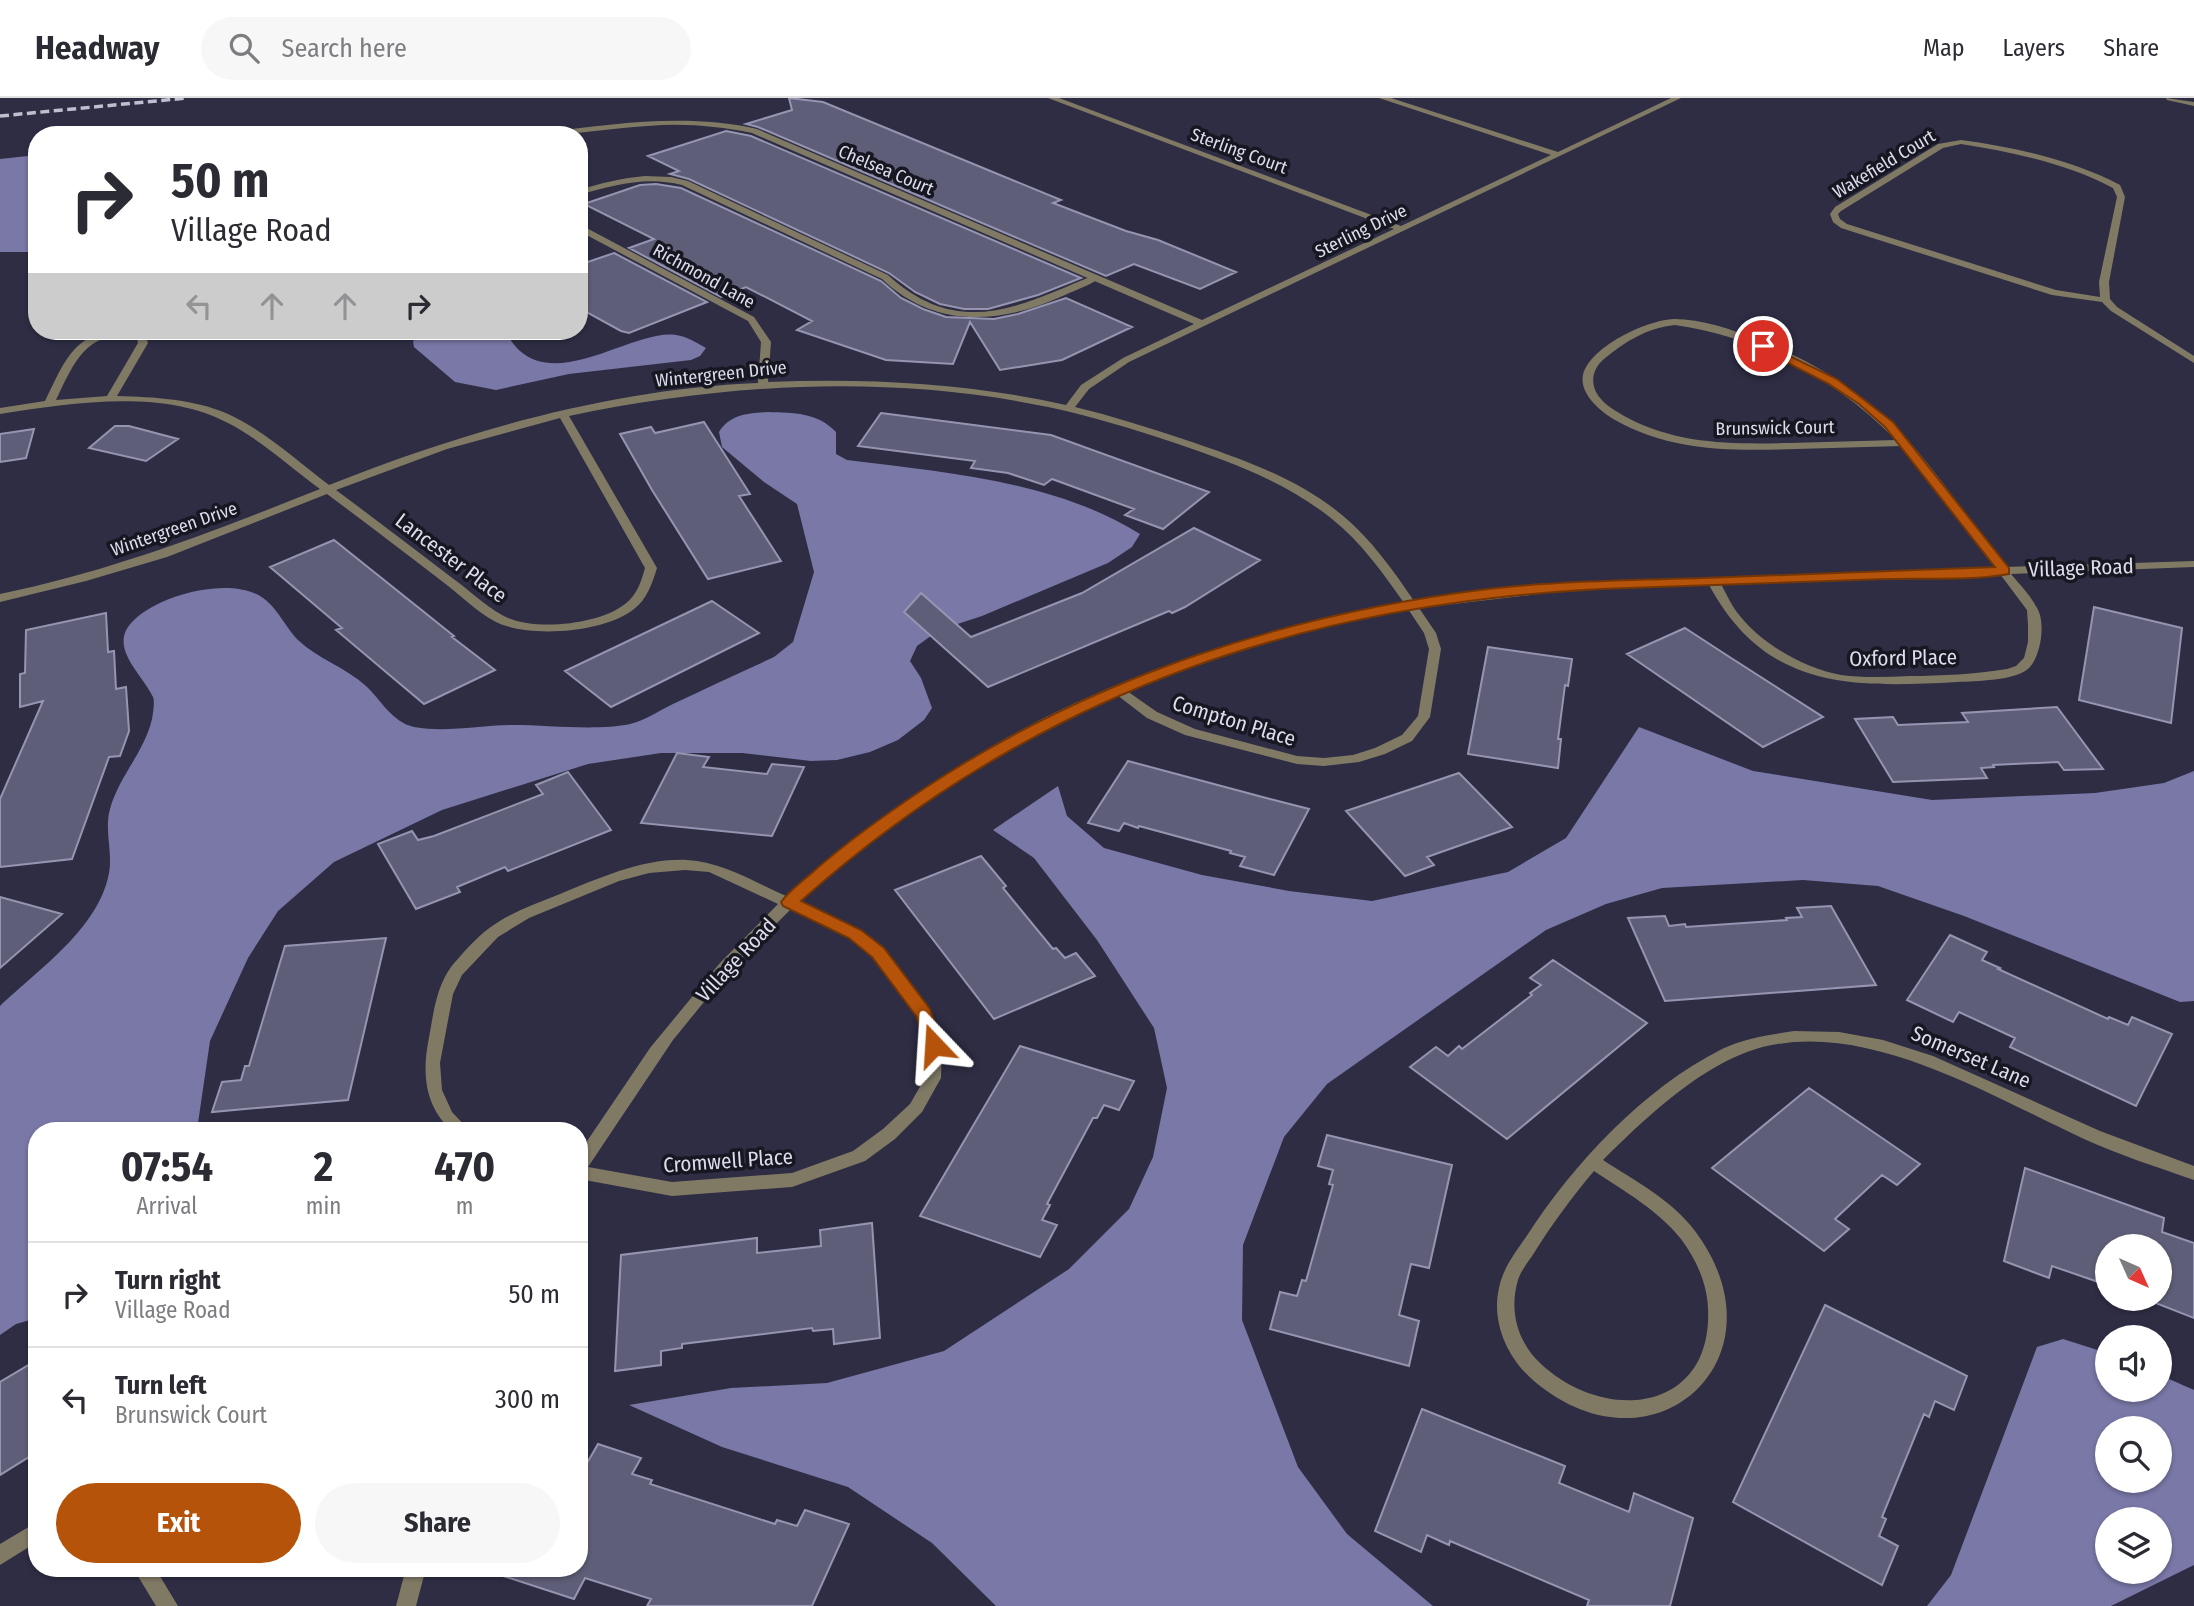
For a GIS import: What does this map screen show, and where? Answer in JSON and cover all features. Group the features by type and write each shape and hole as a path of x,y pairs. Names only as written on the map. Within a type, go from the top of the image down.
{"street":[{"name":"Sterling Court","path":"1052,98 1067,101 1402,229"},
{"path":"1383,98 1558,154"},
{"name":"Sterling Drive","path":"1069,408 1085,387 1102,374 1677,98"},
{"path":"2170,98 2194,104"},
{"name":"Chelsea Court","path":"588,131 678,122 721,124 754,131 1202,324"},
{"name":"Wakefield Court","path":"2105,300 2104,282 2122,197 2118,187 2094,176 1988,146 1950,143 1838,209 1835,214 1836,220 1844,226 2055,293 2105,300 2114,309 2194,360"},
{"path":"588,189 626,178 660,178 685,183 885,277 900,293 913,301 953,312 996,313 1018,310 1095,278"},
{"name":"Richmond Lane","path":"588,231 751,319 766,342 763,386"},
{"name":"Brunswick Court","path":"1905,443 1730,448 1676,441 1630,425 1608,411 1588,388 1587,376 1590,365 1599,355 1643,328 1675,322 1709,327 1763,346 1833,381 1863,402 1905,443 2004,571"},
{"path":"49,403 77,349 90,340"},
{"path":"110,400 142,340"},
{"name":"Wintergreen Drive","path":"0,598 151,558 440,448 563,415 681,394 763,386 833,384 946,388 1030,400 1113,419 1200,448 1273,478 1307,496 1336,517 1362,540 1410,605"},
{"path":"0,411 49,403 110,400 157,402 221,415 245,429 328,489"},
{"name":"Lancester Place","path":"328,489 499,619 523,627 549,629 595,624 619,613 640,598 649,582 651,568 563,415"},
{"name":"Village Road","path":"588,1155 667,1036 727,966 789,902 836,861 900,812 967,767 1045,723 1168,669 1258,639 1330,621 1489,593 1560,587 2194,564"},
{"name":"Oxford Place","path":"1713,581 1735,618 1754,636 1803,667 1828,676 1867,680 1997,675 2021,668 2032,654 2036,630 2032,610 2004,571"},
{"name":"Compton Place","path":"1118,690 1152,715 1190,732 1276,756 1324,762 1354,759 1380,751 1407,738 1424,717 1435,649 1430,633 1410,605"},
{"name":"Cromwell Place","path":"452,1122 446,1116 434,1090 432,1063 445,995 456,972 473,951 493,933 524,914 615,877 649,868 685,865 712,868 855,934 878,952 924,1014 934,1045 933,1078 916,1108 889,1134 859,1157 792,1180 672,1189 645,1186 588,1171"},
{"name":"Somerset Lane","path":"1592,1161 1662,1208 1689,1236 1709,1267 1718,1296 1719,1330 1709,1361 1692,1384 1670,1401 1641,1409 1609,1408 1576,1399 1541,1377 1520,1354 1507,1327 1504,1301 1510,1276 1550,1211 1592,1161 1619,1133 1706,1065 1747,1045 1790,1038 1838,1038 1888,1047 1947,1068 2096,1137 2194,1173"},
{"path":"0,1555 28,1537"},
{"path":"149,1577 169,1606"},
{"path":"406,1606 414,1577"}],"water":[{"path":"28,156 28,252 0,252 0,159"},
{"path":"659,335 680,336 706,348 700,356 691,360 569,374 496,390 455,382 414,347 413,341 511,340 520,351 537,361 556,363 577,361"},
{"path":"768,412 813,417 836,432 836,454 847,460 960,475 1036,490 1107,516 1140,534 1132,547 1108,563 982,616 939,630 917,646 910,661 921,678 932,708 924,720 898,740 870,752 837,760 811,761 742,753 661,753 588,764 442,810 334,862 278,911 248,958 210,1041 198,1122 28,1122 28,1321 16,1324 0,1335 0,1006 65,946 93,912 103,893 110,865 110,809 119,786 143,743 153,711 153,697 125,649 126,630 134,620 160,603 177,596 212,589 246,591 266,600 298,640 314,653 358,679 393,716 414,727 603,727 635,723 774,657 793,642 814,572 797,504 764,482 722,447 719,432 723,426 734,418"},
{"path":"1639,727 1753,771 1932,800 2095,793 2164,783 2194,771 2194,1001 2180,1002 1964,916 1878,886 1803,880 1662,888 1606,904 1546,930 1327,1084 1284,1137 1243,1245 1242,1320 1298,1467 1347,1534 1433,1606 996,1606 932,1543 848,1487 722,1447 629,1405 731,1388 827,1383 944,1351 1069,1269 1129,1209 1153,1157 1167,1088 1154,1028 1097,940 1034,858 993,830 1058,786 1067,816 1104,848 1202,875 1289,891 1372,901 1508,872 1566,838"},
{"path":"2063,1339 2095,1349 2095,1402 2172,1402 2172,1380 2194,1390 2194,1565 2172,1576 2172,1507 2095,1507 2095,1584 2156,1584 2111,1606 1927,1606 1951,1575 2037,1347"}],"building":[{"path":"789,98 823,102 1061,200 1053,203 1126,231 1158,240 1236,272 1200,289 1134,264 1106,276 746,124 792,110"},
{"path":"726,131 751,136 1081,278 1038,295 988,309 964,309 940,304 915,292 889,273 689,179 670,174 679,171 648,156"},
{"path":"656,184 681,188 881,281 901,298 946,317 994,319 1066,298 1132,327 1062,360 1000,370 970,322 953,364 886,360 797,330 812,321 746,287 721,297 629,248 654,239 588,206 588,203 640,185"},
{"path":"614,253 707,302 629,333 621,331 588,313 588,262"},
{"path":"881,413 1051,435 1209,492 1163,529 1125,515 1134,509 1052,479 1044,485 1008,473 971,468 975,461 858,446"},
{"path":"704,422 750,494 739,496 781,561 708,579 620,434 651,427 655,433"},
{"path":"115,426 129,426 178,439 146,461 89,448"},
{"path":"34,429 26,458 0,462 0,434"},
{"path":"1194,528 1260,560 1185,607 1172,613 1169,611 988,687 904,612 921,593 971,637 1082,593"},
{"path":"334,540 495,670 424,704 336,630 342,628 270,567"},
{"path":"712,601 759,633 611,707 565,671"},
{"path":"2094,607 2182,628 2171,723 2079,700"},
{"path":"106,613 108,652 114,651 116,689 126,687 129,731 120,756 109,757 72,859 0,867 0,799 43,701 20,707 20,674 25,673 26,630"},
{"path":"1685,628 1823,717 1763,747 1627,654"},
{"path":"1488,647 1572,659 1568,686 1565,685 1558,739 1561,739 1558,768 1468,754"},
{"path":"2057,707 2103,769 2064,770 2058,762 1993,765 1994,767 1981,768 1987,778 1893,782 1855,719 1893,717 1898,725 1968,722 1962,713"},
{"path":"677,753 709,757 703,767 767,774 772,764 804,767 772,836 641,823"},
{"path":"1128,761 1309,809 1274,875 1240,866 1245,857 1230,853 1231,851 1124,823 1119,831 1088,823"},
{"path":"568,772 611,830 508,871 505,867 457,887 460,892 416,909 378,844 412,831 418,840 434,836 543,794 536,785"},
{"path":"1459,773 1512,827 1427,857 1434,865 1405,876 1346,811"},
{"path":"981,856 1006,886 1003,888 1053,949 1056,948 1065,958 1076,953 1095,976 994,1019 895,890"},
{"path":"0,897 62,914 0,968"},
{"path":"1831,906 1876,985 1665,1001 1628,918 1665,916 1669,926 1685,924 1686,927 1787,920 1786,918 1802,917 1797,908"},
{"path":"1950,935 1987,952 1982,960 2000,968 1998,969 2108,1019 2109,1017 2128,1025 2132,1017 2172,1034 2136,1106 2010,1047 2015,1038 1959,1012 1953,1022 1907,1000"},
{"path":"386,938 348,1100 212,1112 222,1082 241,1080 245,1066 249,1066 285,946"},
{"path":"1553,960 1647,1023 1507,1139 1410,1067 1436,1047 1448,1056 1459,1046 1462,1049 1532,995 1530,993 1541,985 1530,978"},
{"path":"1020,1046 1134,1081 1119,1110 1104,1105 1097,1118 1093,1118 1047,1204 1050,1205 1042,1220 1057,1225 1040,1257 920,1216"},
{"path":"1809,1088 1920,1164 1897,1185 1882,1175 1835,1219 1849,1229 1824,1251 1712,1168"},
{"path":"1327,1135 1452,1165 1429,1268 1411,1264 1399,1315 1419,1321 1409,1366 1270,1329 1280,1292 1297,1296 1302,1280 1306,1281 1333,1185 1329,1184 1333,1170 1318,1166"},
{"path":"2025,1168 2164,1218 2162,1232 2168,1234 2095,1234 2095,1281 2052,1266 2049,1278 2004,1261"},
{"path":"872,1223 880,1338 834,1344 833,1329 813,1331 812,1328 682,1344 682,1348 661,1351 661,1365 615,1371 621,1255 757,1238 757,1253 821,1246 820,1230"},
{"path":"2172,1235 2194,1243 2194,1318 2172,1309"},
{"path":"1825,1305 1967,1376 1954,1410 1935,1401 1929,1417 1924,1414 1882,1517 1886,1519 1879,1536 1898,1546 1882,1585 1733,1502"},
{"path":"28,1365 28,1458 0,1475 0,1382"},
{"path":"1422,1409 1565,1466 1559,1483 1629,1512 1634,1493 1693,1518 1670,1606 1587,1606 1589,1600 1450,1541 1449,1545 1427,1535 1421,1552 1375,1531"},
{"path":"598,1444 641,1458 632,1474 652,1480 650,1484 775,1524 777,1520 797,1526 805,1510 849,1524 812,1606 647,1606 651,1599 585,1578 574,1599 506,1577 588,1577 588,1461"}],"railway":[{"path":"0,116 187,98"}],"route":[{"path":"934,1045 924,1014 878,952 855,934 789,902 836,861 900,812 967,767 1045,723 1118,690 1168,669 1258,639 1410,605 1489,593 1573,586 2004,571 1889,425 1833,381 1763,346"}]}
